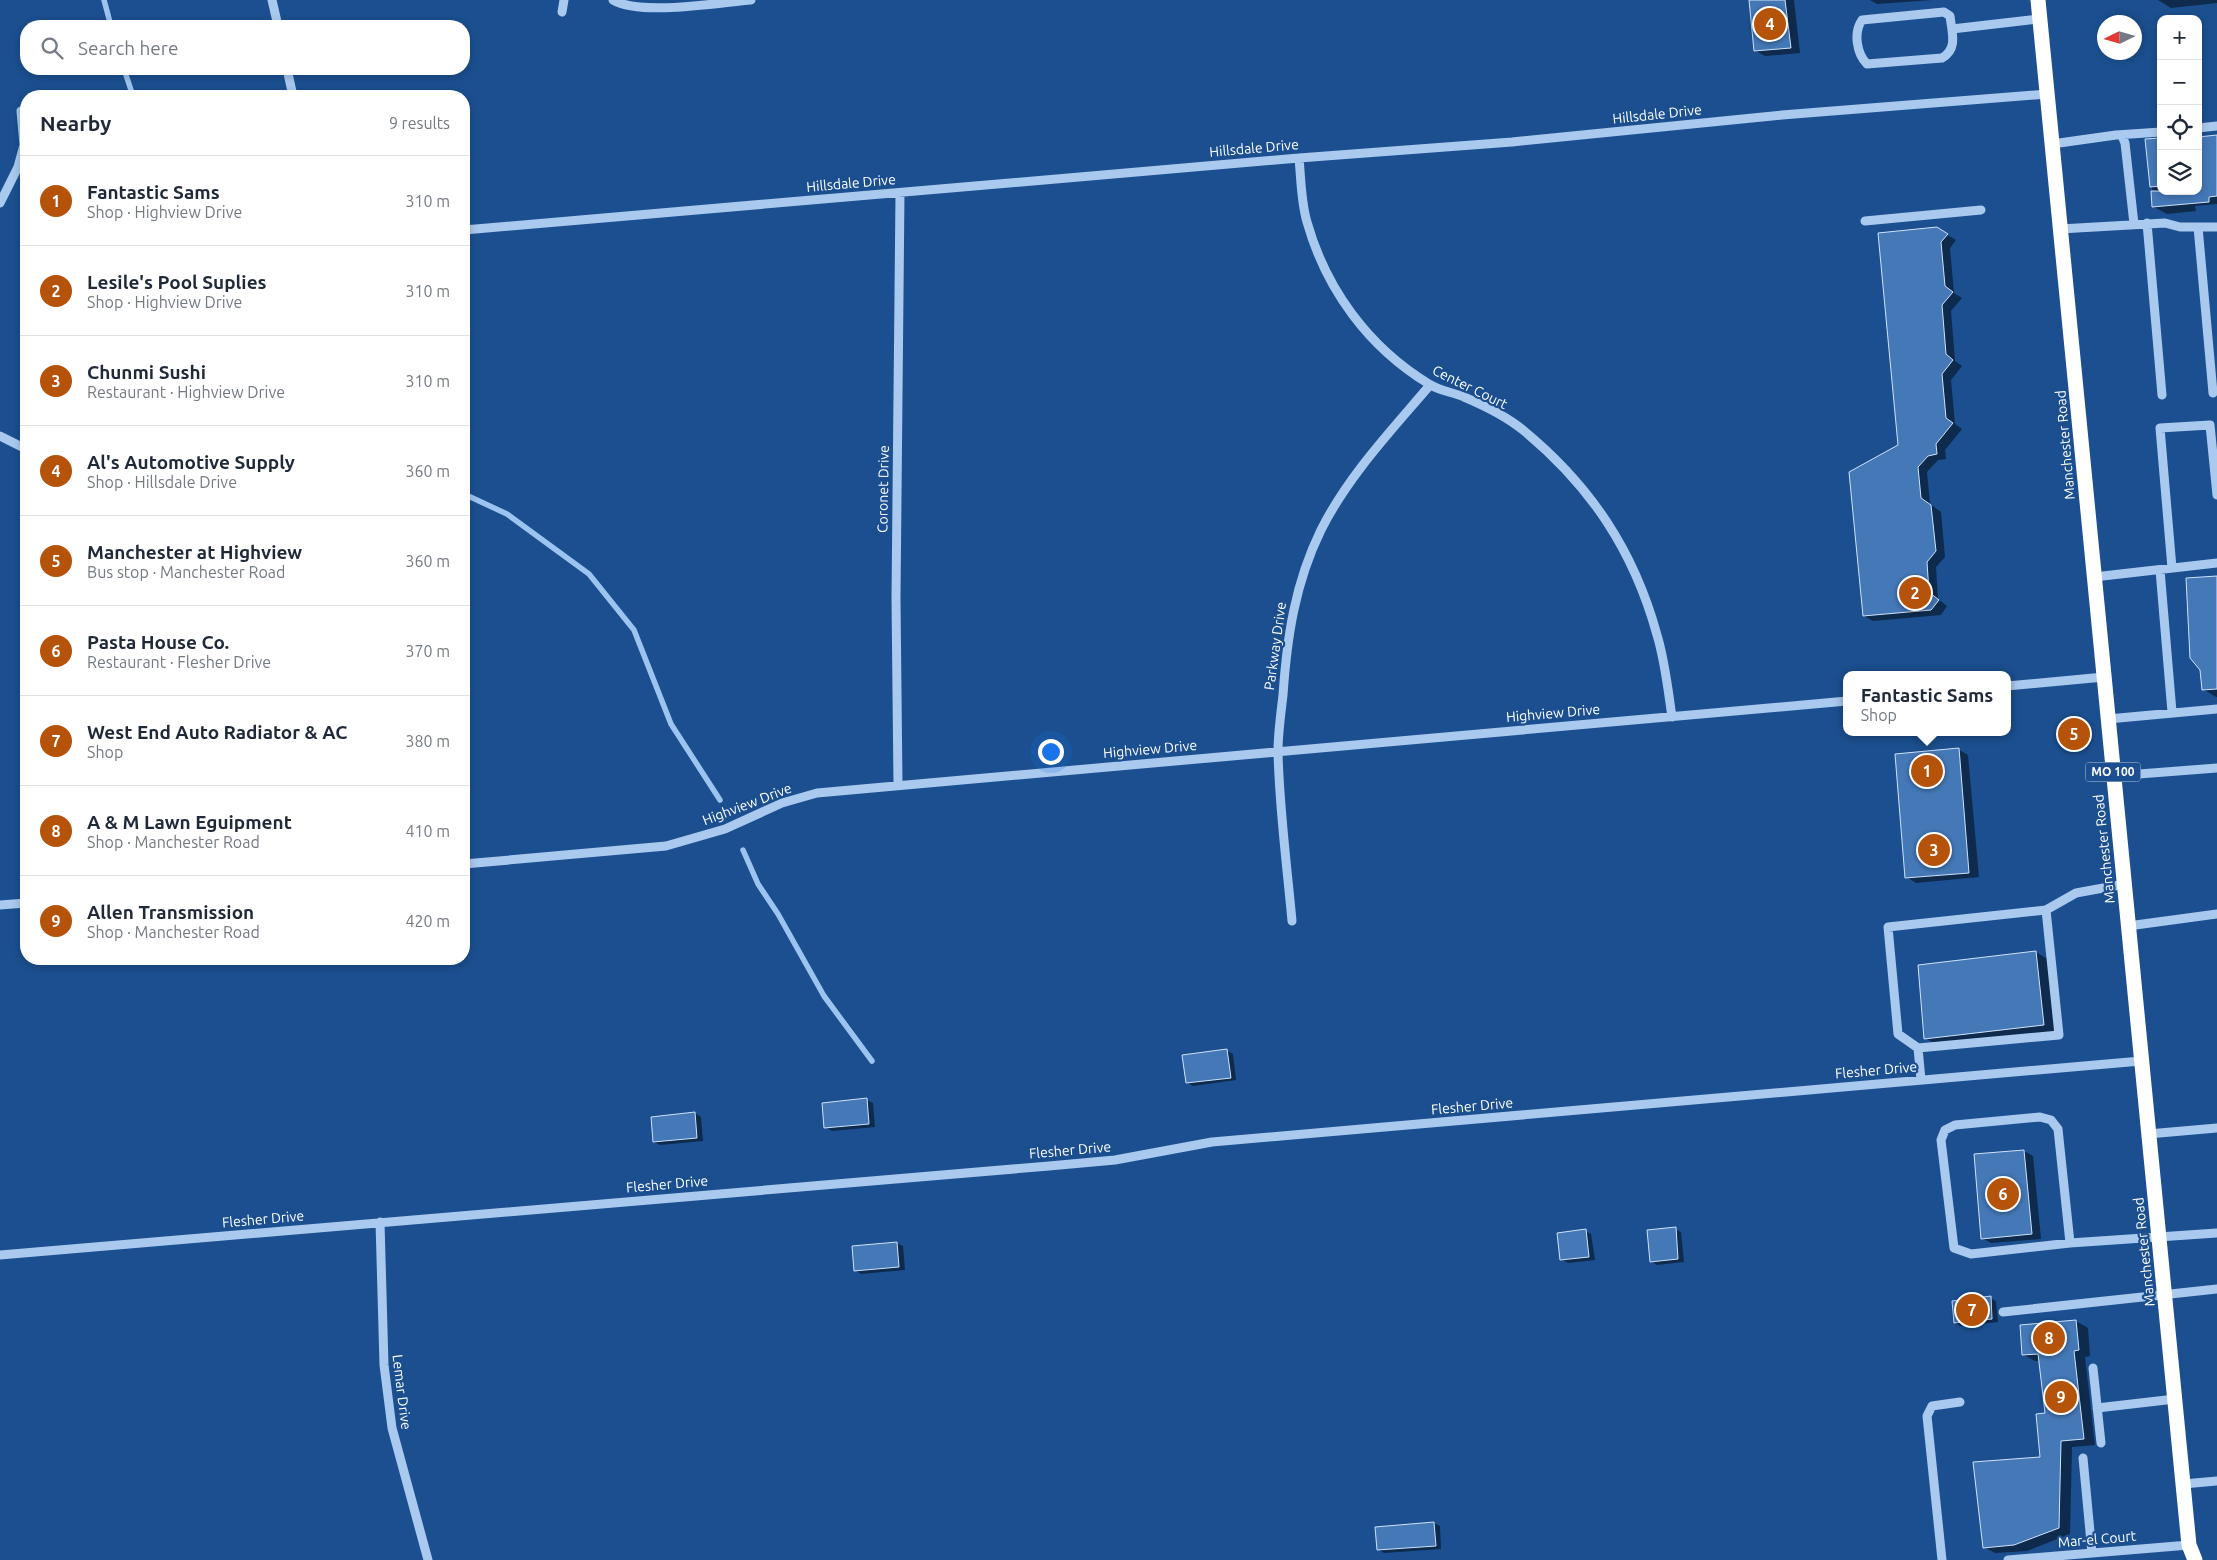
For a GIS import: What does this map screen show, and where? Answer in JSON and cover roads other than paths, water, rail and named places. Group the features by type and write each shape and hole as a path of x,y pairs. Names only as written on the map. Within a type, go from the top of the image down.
{"highway":[{"name":"Manchester Road","path":"2038,0 2158,1236 2189,1544 2194,1560"},
{"name":"Manchester Road","path":"2186,1560 2189,1544"}],"street":[{"path":"272,0 277,20"},
{"path":"562,12 564,0"},
{"path":"613,0 623,6 646,8 750,0"},
{"path":"1944,12 1950,16 1952,29 1954,45 1950,53 1942,58 1867,64 1861,58 1857,37 1858,27 1862,20 1944,12"},
{"path":"1952,29 2039,19"},
{"path":"288,75 292,90"},
{"name":"Hillsdale Drive","path":"470,229 1299,158 1512,142 1782,115 2047,94"},
{"path":"2202,128 2217,126"},
{"path":"2052,144 2157,132"},
{"path":"2122,136 2125,143 2134,224"},
{"name":"Center Court","path":"1299,158 1306,220 1323,268 1344,307 1373,338 1430,385 1465,397 1522,428 1582,487 1606,517 1626,551 1642,587 1658,636 1672,717"},
{"path":"0,203 20,160"},
{"name":"Coronet Drive","path":"898,785 896,598 900,193"},
{"path":"1865,221 1981,210"},
{"path":"2060,229 2165,222 2180,227 2217,227"},
{"path":"2147,223 2162,396"},
{"path":"2198,227 2213,392"},
{"name":"Parkway Drive","path":"1292,921 1278,751 1287,643 1294,603 1305,565 1322,529 1342,494 1365,463 1430,385"},
{"path":"2172,568 2160,428 2214,425 2217,495"},
{"path":"0,436 20,446"},
{"path":"2094,577 2217,563"},
{"path":"2160,570 2172,712"},
{"path":"2011,686 2104,677"},
{"name":"Highview Drive","path":"470,863 666,846 725,829 782,803 817,793 1843,701"},
{"path":"2108,719 2217,709"},
{"path":"2114,776 2217,768"},
{"path":"2046,910 2059,1035 1918,1048 1898,1034 1888,927 2046,910 2076,893 2124,884"},
{"path":"0,905 20,903"},
{"path":"2128,926 2217,914"},
{"path":"1918,1048 1922,1080"},
{"name":"Flesher Drive","path":"0,1255 1115,1160 1212,1142 2141,1061"},
{"path":"2070,1243 2058,1129 2051,1120 2040,1117 1955,1125 1944,1130 1941,1140 1954,1248 1971,1254 2070,1243 2217,1233"},
{"path":"2148,1134 2217,1128"},
{"name":"Lemar Drive","path":"380,1222 384,1365 392,1428 428,1560"},
{"path":"2003,1312 2164,1293 2217,1289"},
{"path":"2093,1368 2101,1442"},
{"path":"2097,1408 2175,1399"},
{"path":"1942,1560 1927,1416 1932,1406 1960,1402"},
{"path":"2083,1458 2092,1553"},
{"path":"2183,1484 2217,1481"},
{"name":"Mar-el Court","path":"2008,1560 2189,1544"}],"waterway":[{"path":"104,0 109,20"},
{"path":"126,75 131,90"},
{"path":"470,497 507,514 589,574 634,630 671,724 720,800"},
{"path":"743,850 758,884 778,914 824,996 872,1061"}],"place":[{"name":"Al's Automotive Supply","path":"1770,24"},
{"name":"Lesile's Pool Suplies","path":"1915,593"},
{"name":"Manchester at Highview","path":"2074,734"},
{"name":"Fantastic Sams","path":"1927,771"},
{"name":"Chunmi Sushi","path":"1934,850"},
{"name":"Pasta House Co.","path":"2003,1194"},
{"name":"West End Auto Radiator & AC","path":"1972,1310"},
{"name":"A & M Lawn Eguipment","path":"2049,1338"},
{"name":"Allen Transmission","path":"2061,1397"}]}
